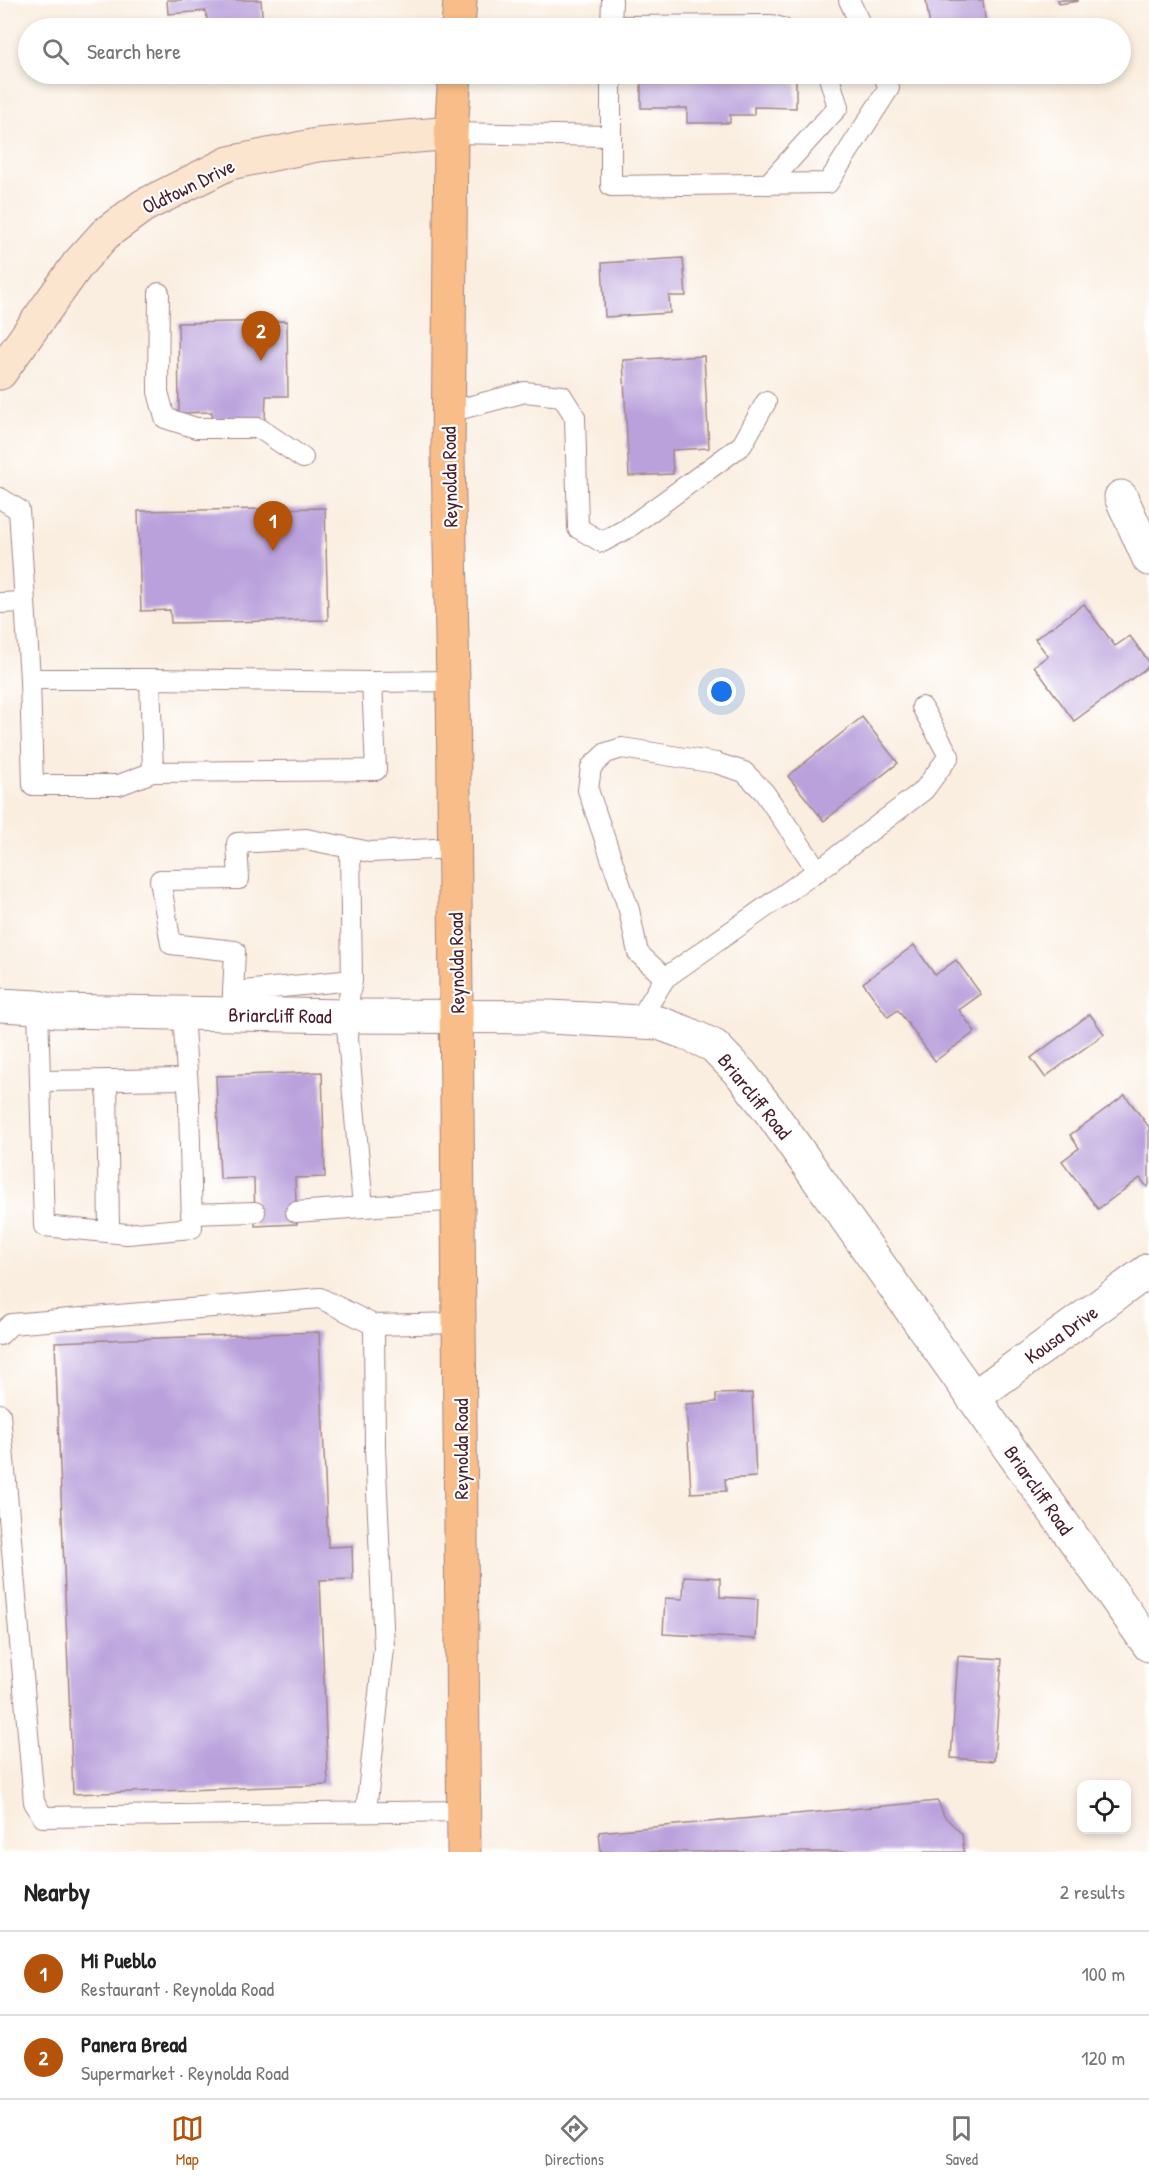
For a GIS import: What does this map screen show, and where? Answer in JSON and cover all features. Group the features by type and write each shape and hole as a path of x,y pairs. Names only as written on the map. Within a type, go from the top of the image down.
{"main road":[{"path":"459,18 460,0"},
{"name":"Reynolda Road","path":"454,84 451,133 449,412 464,1852"}],"street":[{"name":"Oldtown Drive","path":"0,373 78,264 106,233 143,206 230,163 317,145 451,133"},
{"path":"1121,497 1149,559"},
{"name":"Briarcliff Road","path":"0,1005 38,1007 55,1011 183,1013 233,1003 346,1016 550,1017 659,1023 714,1046 742,1075 778,1123 1149,1645"},
{"name":"Kousa Drive","path":"974,1398 1149,1270"}],"lane":[{"path":"611,18 612,0"},
{"path":"849,0 857,18"},
{"path":"611,84 611,186 828,183 890,88 888,84"},
{"path":"768,184 838,107 831,84"},
{"path":"451,133 610,136"},
{"path":"159,293 158,392 165,417 196,428 259,428 303,458"},
{"path":"449,412 525,392 562,396 574,417 578,528 602,542 628,528 742,445 766,402"},
{"path":"0,498 19,510 30,679 33,784 119,785 153,772 376,770 372,682"},
{"path":"0,603 24,602"},
{"path":"30,679 453,681"},
{"path":"150,679 153,772"},
{"path":"638,1022 665,978 818,871 924,790 949,756 922,707"},
{"path":"665,978 638,953 629,910 588,790 591,767 606,753 622,748 716,763 744,772 764,792 818,871"},
{"path":"352,980 233,1003 235,951 171,944 160,880 239,879 237,843 306,839 370,852 455,848"},
{"path":"350,848 352,980 346,1016 363,1207"},
{"path":"38,1007 44,1226 127,1233 192,1228 183,1013"},
{"path":"40,1081 187,1079"},
{"path":"107,1080 109,1232"},
{"path":"296,1212 458,1200"},
{"path":"191,1214 255,1212"},
{"path":"0,1335 11,1324 320,1298 374,1325 459,1323"},
{"path":"366,1811 384,1648 375,1448 374,1325"},
{"path":"0,1414 34,1803 43,1817 463,1811"}],"building":[{"path":"167,0 261,0 262,18 207,18 206,11 168,14"},
{"path":"926,0 983,0 985,18 929,18"},
{"path":"1058,0 1078,0 1078,1 1059,4"},
{"path":"641,84 796,84 796,108 754,107 754,115 730,115 730,123 687,123 687,108 641,108"},
{"path":"683,258 686,296 669,296 670,313 605,317 602,263"},
{"path":"287,321 288,396 266,396 265,419 213,420 212,412 179,413 178,323"},
{"path":"704,356 709,448 672,450 673,474 629,476 623,360"},
{"path":"325,508 328,620 171,623 170,610 141,611 138,511"},
{"path":"1084,604 1115,646 1130,636 1149,662 1149,666 1074,721 1034,666 1048,656 1035,639"},
{"path":"862,717 898,763 824,821 788,776"},
{"path":"914,945 935,975 956,960 981,994 959,1010 975,1032 935,1061 898,1010 888,1017 863,983"},
{"path":"1090,1014 1104,1034 1045,1077 1031,1058"},
{"path":"322,1072 325,1177 295,1178 297,1224 255,1226 254,1178 220,1179 216,1076"},
{"path":"1125,1095 1149,1127 1149,1185 1147,1187 1140,1178 1098,1209 1062,1161 1079,1148 1070,1135"},
{"path":"319,1332 328,1547 352,1546 353,1579 320,1580 328,1785 73,1794 55,1342"},
{"path":"752,1393 756,1477 725,1479 726,1491 691,1493 686,1404 716,1402 716,1394"},
{"path":"684,1576 720,1578 720,1597 758,1599 756,1639 663,1634 665,1598 683,1599"},
{"path":"958,1656 1002,1659 994,1761 951,1758"},
{"path":"938,1801 944,1816 962,1834 964,1852 601,1852 599,1832"}],"place":[{"name":"Panera Bread","path":"261,361"},
{"name":"Mi Pueblo","path":"273,551"}]}
